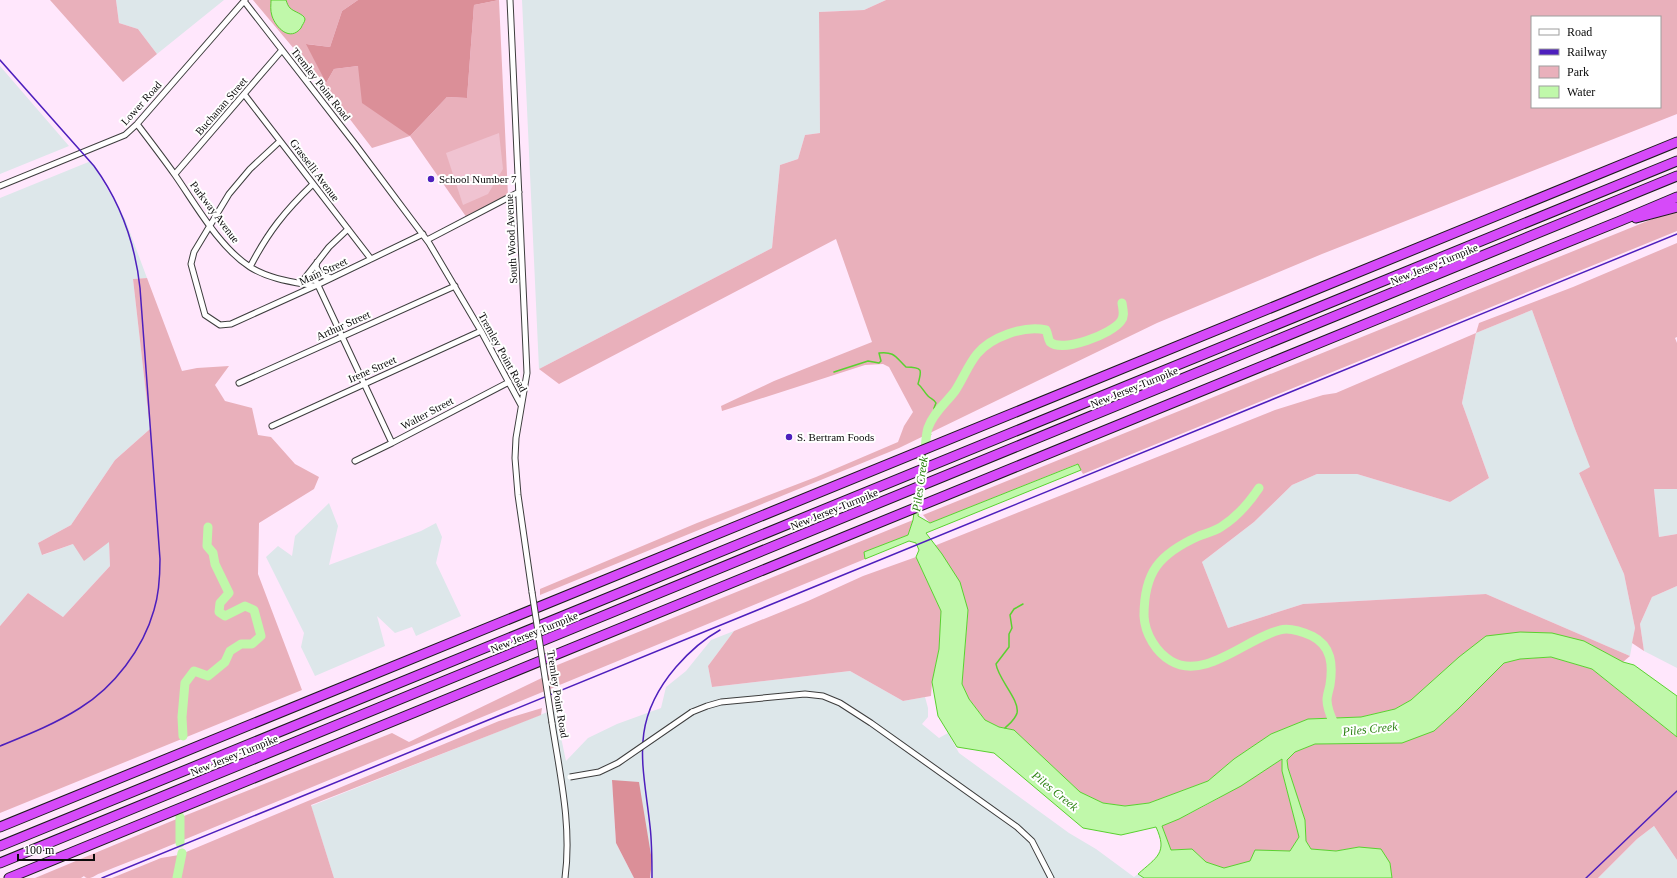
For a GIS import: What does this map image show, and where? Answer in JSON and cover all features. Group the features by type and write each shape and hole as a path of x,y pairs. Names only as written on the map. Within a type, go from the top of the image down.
{"highway":[{"name":"New Jersey Turnpike","path":"0,827 1677,142"},
{"name":"New Jersey Turnpike","path":"0,846 1677,161"},
{"name":"New Jersey Turnpike","path":"0,864 1677,176"},
{"path":"9,878 912,508 1677,197"},
{"path":"1620,221 1651,215 1677,207"}],"street":[{"name":"South Wood Avenue","path":"510,0 527,373 527,382 521,405"},
{"name":"Tremley Point Road","path":"245,1 423,234 455,286 521,405 516,438 515,458 518,495 566,821 567,853 564,878"},
{"name":"Lower Road","path":"0,186 125,135 137,124 245,1"},
{"name":"Buchanan Street","path":"175,174 282,50"},
{"name":"Grasselli Avenue","path":"244,94 371,259"},
{"name":"Parkway Avenue","path":"137,124 175,174 209,225 227,246 250,267 274,277 301,284 317,286"},
{"path":"209,225 229,194 239,182 250,169 280,141"},
{"path":"250,267 262,244 277,222 313,184"},
{"path":"427,240 519,192"},
{"name":"Main Street","path":"209,225 194,252 191,264 205,315 220,325 231,324 317,286 423,234"},
{"path":"301,284 317,261 348,229"},
{"path":"317,261 316,267 321,276 332,278"},
{"path":"317,286 392,443"},
{"name":"Arthur Street","path":"239,383 455,286"},
{"name":"Irene Street","path":"272,426 481,332"},
{"name":"Walter Street","path":"354,461 392,443 509,382"},
{"path":"560,779 599,772 618,763 692,712 721,702 805,694 823,696 840,703 877,727 1017,827 1032,841 1051,878"}],"shaded area":[{"path":"116,0 224,0 157,54 138,29 119,23"},
{"path":"358,0 499,0 474,5 467,98 447,97 410,136 362,103 358,66 334,69 326,83 306,44 330,47 342,11"},
{"path":"522,0 886,0 864,10 819,12 820,133 805,135 798,159 780,165 772,248 539,369"},
{"path":"0,66 69,146 0,174"},
{"path":"499,133 503,169 488,194 463,205 446,153"},
{"path":"91,161 125,219 147,278 133,279 150,429 115,460 71,525 38,543 43,555 73,544 109,542 110,566 63,617 28,593 0,626 0,198"},
{"path":"1532,310 1575,429 1591,467 1579,473 1624,574 1635,628 1630,656 1486,594 1303,604 1228,628 1202,562 1254,522 1292,485 1317,474 1357,474 1450,502 1489,478 1462,403 1476,333"},
{"path":"1654,489 1677,489 1677,534 1659,537"},
{"path":"329,503 338,526 329,565 421,531 436,523 442,537 436,563 461,616 416,636 412,627 395,633 377,616 385,646 315,676 301,647 304,633 266,557 278,546 292,556 295,536"},
{"path":"1677,586 1677,668 1644,651 1640,624 1652,597"},
{"path":"734,631 708,666 712,687 850,671 903,701 925,697 928,708 928,717 922,724 939,738 948,733 959,753 1069,833 1096,849 1134,877 1138,874 1144,878 650,878 652,861 612,780 616,843 634,878 334,878 311,806 555,709 566,761 588,738 617,724 661,708 666,687 686,671 711,640"},
{"path":"612,780 639,782 652,861 650,878 634,878 616,843"},
{"path":"1654,826 1677,860 1677,878 1598,878 1637,839"}],"green space":[{"path":"50,0 116,0 119,23 138,29 157,54 123,82"},
{"path":"253,0 358,0 342,11 330,47 307,44 326,83 334,69 358,66 410,136 372,148 316,75"},
{"path":"499,0 508,196 467,218 410,136 447,97 467,98 474,5"},
{"path":"886,0 1677,0 1677,114 1322,254 1157,323 899,448 540,595 540,589 697,523 816,477 898,442 904,426 913,412 889,367 883,364 865,365 722,411 721,406 774,381 872,342 836,239 559,384 539,369 772,248 780,165 798,159 805,135 820,133 819,12 864,10"},
{"path":"1677,209 1677,231 1083,474 1077,464 930,523 923,515"},
{"path":"1677,243 1677,337 1675,338 1677,343 1677,489 1654,489 1659,537 1677,534 1677,586 1652,597 1640,624 1644,651 1632,643 1635,628 1624,574 1579,473 1590,467 1532,310 1476,333 1479,323 1573,287"},
{"path":"147,278 182,371 197,368 229,366 215,385 225,401 252,408 258,435 271,437 295,464 319,477 314,489 259,523 258,574 302,690 0,813 0,626 28,593 63,617 110,566 109,542 84,561 73,544 42,555 38,543 71,525 115,460 150,429 133,279"},
{"path":"1476,333 1462,403 1489,478 1450,502 1357,474 1317,474 1292,485 1254,522 1202,562 1228,628 1303,604 1486,594 1630,656 1623,662 1584,641 1487,636 1459,657 1411,700 1395,709 1361,717 1308,719 1271,734 1234,759 1208,781 1149,803 1125,806 1103,803 1080,792 1014,730 999,727 985,720 969,699 962,684 968,610 934,546 1275,410 1323,395 1336,393"},
{"path":"913,520 908,535 864,552 865,559 152,853 90,878 86,878 84,876 81,878 35,878 179,818 392,733 409,742 550,674 550,668"},
{"path":"916,557 941,611 939,649 932,682 931,696 903,701 850,671 712,687 708,666 734,631 808,601 863,576"},
{"path":"1551,657 1592,669 1677,737 1677,860 1654,826 1637,839 1598,878 1392,878 1390,863 1359,847 1336,851 1311,849 1306,841 1305,820 1288,768 1287,760 1295,752 1315,744 1337,744 1434,731 1504,663 1520,659"},
{"path":"542,708 541,715 311,805 334,878 112,878 161,858 179,855 499,721"},
{"path":"1282,759 1282,771 1299,837 1290,851 1255,850 1250,861 1224,869 1206,862 1192,849 1171,850 1162,826 1224,796"}],"water":[{"path":"271,0 286,0 290,8 304,17 304,22 297,32 288,34 280,29 271,14"},
{"path":"931,434 927,441 918,516 930,523 1078,464 1081,470 926,533 960,582 968,610 962,684 969,699 985,720 999,727 1014,730 1080,792 1103,803 1125,806 1149,803 1208,781 1234,759 1271,734 1308,719 1361,717 1395,709 1411,700 1459,657 1486,636 1520,632 1552,633 1584,641 1623,662 1634,665 1677,696 1677,737 1592,669 1551,657 1520,659 1504,663 1434,731 1402,743 1315,744 1295,752 1287,760 1288,768 1305,820 1306,841 1311,849 1336,851 1359,847 1381,849 1390,863 1392,878 1144,878 1138,874 1155,859 1161,849 1161,843 1156,827 1121,835 1083,828 994,753 957,747 938,716 932,682 939,649 941,611 916,557 919,550 916,543 909,541 865,559 864,552 908,535 913,520 924,439","holes":["1282,759 1282,771 1299,837 1290,851 1255,850 1250,861 1224,868 1206,862 1192,849 1171,850 1162,826 1179,819 1241,786"]}],"waterway":[{"name":"Piles Creek","path":"925,449 927,430 933,418 955,391 977,354 991,342 1018,331 1037,329 1046,330 1050,342 1056,345 1076,344 1098,336 1116,326 1122,319 1122,303"},
{"path":"834,372 868,361 879,363 881,361 879,353 892,354 906,367 920,370 918,384 936,403 934,408 934,416"},
{"path":"1259,488 1242,509 1227,523 1216,530 1185,543 1174,550 1156,566 1147,587 1145,601 1144,616 1149,636 1156,648 1161,653 1171,661 1184,666 1198,666 1212,662 1267,634 1284,629 1301,632 1312,636 1324,645 1330,657 1331,678 1327,696 1327,704 1336,728"},
{"path":"183,736 182,717 185,683 194,671 208,676 225,662 230,651 241,644 252,644 261,636 254,610 245,606 225,616 219,612 220,603 229,593 215,564 213,553 207,546 208,527"},
{"path":"1005,728 1015,718 1017,708 996,664 1009,647 1009,634 1012,628 1010,615 1014,609 1023,604"},
{"path":"180,817 180,843"},
{"path":"177,878 182,853"}],"railway":[{"path":"0,60 94,166 112,194 130,239 138,271 140,288 160,559 157,598 154,610 143,639 126,666 104,689 80,708 41,729 0,746"},
{"path":"102,878 1677,234"},
{"path":"652,878 651,832 643,763 645,725 651,706 661,687 676,667 696,647 720,630"},
{"path":"1586,878 1677,791"}],"place":[{"name":"School Number 7","path":"431,179"},
{"name":"S. Bertram Foods","path":"789,437"}]}
